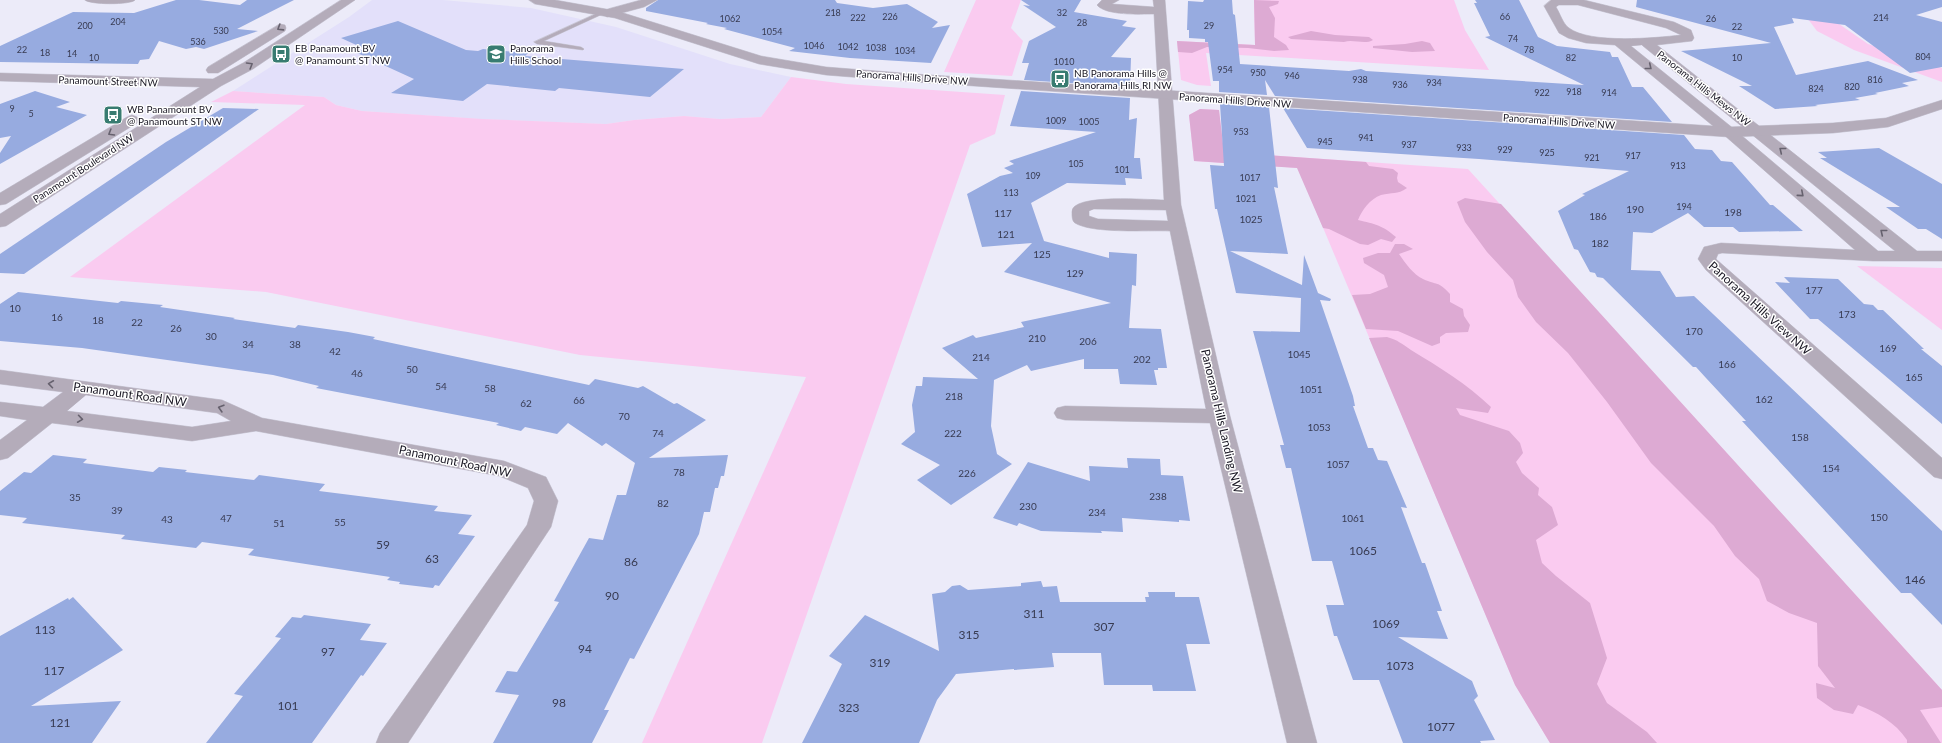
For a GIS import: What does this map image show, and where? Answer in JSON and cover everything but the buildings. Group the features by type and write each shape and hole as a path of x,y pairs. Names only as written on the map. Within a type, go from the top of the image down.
{"street":[{"path":"91,0 129,0"},
{"name":"Panamount Boulevard NW","path":"0,222 216,84 248,66 349,0"},
{"name":"Panorama Hills Drive NW","path":"535,0 614,8 759,60 826,71 1729,132 1761,132 1833,128 1888,122 1942,104"},
{"path":"614,8 640,5 651,0"},
{"path":"1113,0 1104,3 1103,5 1113,9 1159,4"},
{"path":"1116,0 1159,4"},
{"name":"Panorama Hills Mews NW","path":"1556,2 1578,2 1670,26 1687,33 1688,38 1647,43 1619,42 1583,38 1571,35 1564,30 1550,6 1556,2"},
{"name":"Panorama Hills Landing NW","path":"1159,4 1175,215 1219,416 1302,743"},
{"name":"Panamount Boulevard NW","path":"0,200 292,21"},
{"name":"Panorama Hills Mews NW","path":"1619,42 1729,132"},
{"name":"Panorama Hills Mews NW","path":"1647,43 1761,132"},
{"name":"Panamount Street NW","path":"0,77 216,84"},
{"path":"1729,132 1873,256"},
{"path":"1761,132 1913,256"},
{"name":"Panorama Hills View NW","path":"1942,256 1873,256 1721,248 1710,251 1707,259 1712,266 1942,471"},
{"name":"Panamount Road NW","path":"0,377 222,407 256,424 504,469 538,482 546,501 539,527 392,743"},
{"path":"0,452 82,388"},
{"name":"Panamount Road NW","path":"0,409 192,434 256,424"},
{"path":"1065,413 1219,416"}],"lane":[{"path":"581,49 537,42 614,8"}],"shaded area":[{"name":"Panorama Hills School","path":"372,0 443,0 531,8 616,27 730,64 791,77 761,117 720,119 684,116 606,124 479,119 362,111 336,105 324,97 233,91 349,17"},
{"path":"976,0 1021,0 1011,28 1023,41 1012,76 944,72"},
{"path":"1254,0 1454,0 1465,30 1489,70 1206,53 1211,86 1197,85 1181,80 1177,41 1255,45"},
{"path":"1254,0 1279,1 1278,4 1269,7 1275,18 1274,37 1286,45 1289,50 1274,51 1248,48 1207,47 1192,53 1178,52 1177,41 1255,45"},
{"path":"1796,3 1829,17 1868,44 1942,68 1942,82 1854,50 1817,31"},
{"path":"1311,31 1335,35 1369,37 1373,40 1366,42 1344,42 1291,39 1288,37"},
{"path":"1422,41 1430,43 1435,51 1412,52 1373,48 1373,46 1405,44"},
{"path":"791,77 846,84 1005,95 995,134 970,145 762,743 642,743 806,377 580,355 266,292 70,277 305,105 211,102 233,91 324,97 336,105 362,111 483,119 606,124 684,116 720,119 761,117"},
{"path":"1200,109 1219,110 1224,152 1468,169 1942,690 1942,743 1550,743 1515,685 1298,168 1194,161 1189,115"},
{"path":"1200,109 1219,110 1224,152 1366,162 1369,166 1393,169 1398,173 1398,182 1407,188 1397,192 1381,195 1373,199 1364,209 1358,220 1387,230 1396,237 1392,242 1381,239 1368,245 1360,244 1329,229 1323,228 1297,168 1194,161 1189,115"},
{"path":"1465,198 1501,204 1942,690 1942,707 1920,710 1941,743 1907,743 1907,740 1897,728 1886,719 1872,711 1858,705 1853,714 1834,710 1817,698 1816,683 1835,688 1818,666 1817,623 1789,613 1767,601 1759,579 1735,556 1714,526 1651,463 1607,402 1568,353 1536,322 1518,297 1513,280 1487,252 1465,222 1457,202"},
{"path":"1395,244 1404,244 1413,249 1399,254 1413,272 1423,279 1442,287 1450,294 1450,302 1463,309 1464,316 1470,325 1468,332 1446,333 1440,337 1440,343 1432,346 1398,331 1366,329 1352,295 1370,294 1388,287 1384,275 1364,263 1363,258 1378,253 1390,253"},
{"path":"1857,266 1942,268 1942,330"},
{"path":"1387,337 1400,342 1452,376 1491,407 1488,413 1456,408 1460,415 1509,431 1520,443 1523,453 1516,462 1522,473 1539,488 1538,495 1552,507 1558,525 1536,540 1542,563 1590,603 1607,658 1597,684 1607,703 1647,732 1657,743 1550,743 1515,685 1369,338"}],"place":[{"name":"EB Panamount BV @ Panamount ST NW","path":"281,54"},
{"name":"Panorama Hills School","path":"496,54"},
{"name":"NB Panorama Hills @ Panorama Hills RI NW","path":"1060,79"},
{"name":"WB Panamount BV @ Panamount ST NW","path":"113,115"}]}
